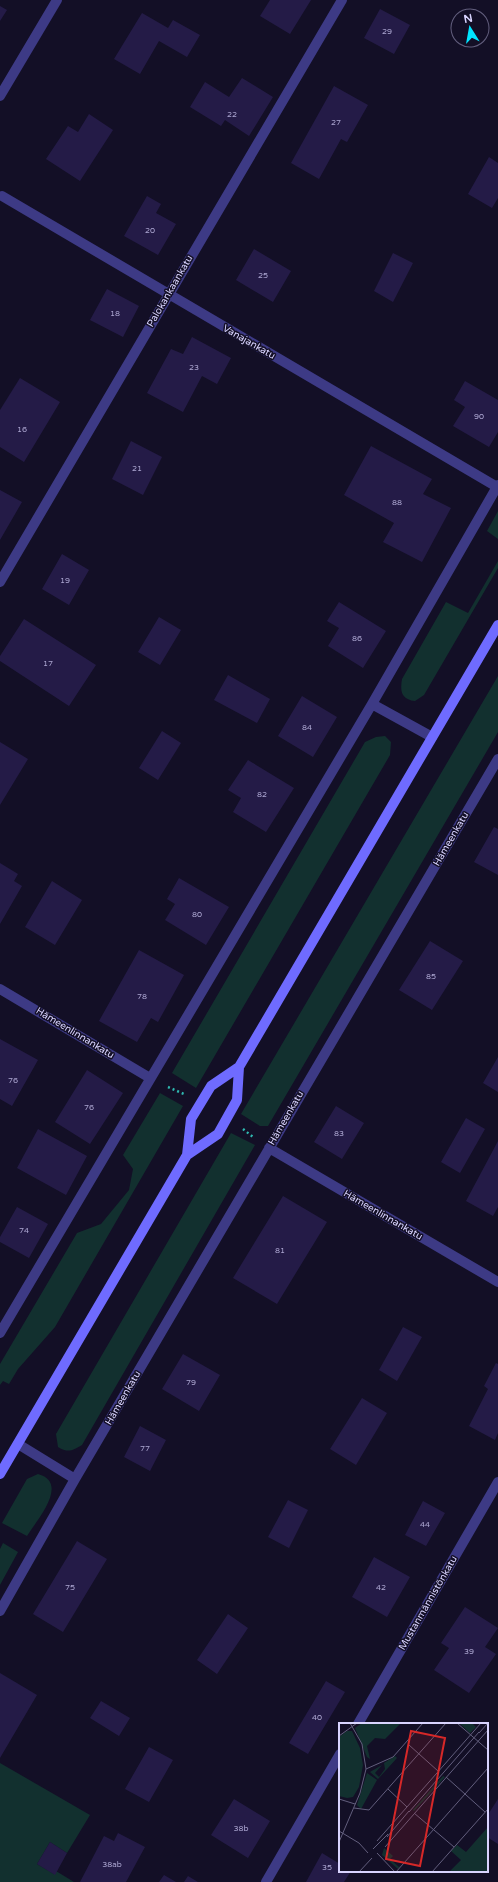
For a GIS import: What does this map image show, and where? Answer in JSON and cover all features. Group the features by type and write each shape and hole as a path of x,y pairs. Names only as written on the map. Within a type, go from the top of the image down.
{"main road":[{"path":"0,1474 187,1155 192,1119 211,1086 239,1067 498,625"},
{"path":"187,1155 218,1134 237,1100 239,1067"}],"street":[{"path":"0,96 58,0"},
{"name":"Palokankaankatu","path":"0,582 342,0"},
{"name":"Vanajankatu","path":"2,196 497,486"},
{"path":"0,1333 372,704 497,486"},
{"path":"372,704 432,738"},
{"name":"Hämeenkatu","path":"0,1610 498,759"},
{"name":"Hämeenlinnankatu","path":"0,989 150,1078"},
{"name":"Hämeenlinnankatu","path":"269,1148 498,1282"},
{"path":"18,1444 76,1479"},
{"name":"Mustanmännistönkatu","path":"359,1723 498,1482"},
{"path":"266,1882 339,1756"}],"green space":[{"path":"498,511 498,539 487,531"},
{"path":"498,561 498,568 424,695 415,701 410,700 402,694 402,679 446,602 468,613"},
{"path":"498,676 498,732 268,1126 260,1126 241,1114"},
{"path":"385,736 391,742 390,755 196,1088 172,1073 365,742 376,737"},
{"path":"160,1093 183,1106 55,1327 18,1369 9,1384 3,1381 0,1385 0,1364 77,1233 101,1224 129,1190 133,1169 123,1155"},
{"path":"231,1133 255,1145 82,1445 70,1450 65,1450 58,1447 56,1434"},
{"path":"38,1474 47,1479 51,1485 51,1493 43,1512 27,1536 2,1523 27,1479"},
{"path":"3,1543 18,1552 0,1585 0,1549"},
{"path":"0,1763 90,1815 67,1853 50,1842 37,1864 54,1874 56,1871 74,1882 0,1882"}],"building":[{"path":"270,0 311,0 290,34 260,16"},
{"path":"0,6 7,10 0,21"},
{"path":"380,9 410,25 394,54 364,38"},
{"path":"142,13 168,28 173,20 200,35 187,57 159,41 140,74 114,59"},
{"path":"242,78 273,97 249,136 225,120 221,126 190,107 205,82 229,97"},
{"path":"334,86 368,105 347,142 341,139 319,179 291,163"},
{"path":"89,114 113,130 80,181 46,159 68,126 78,132"},
{"path":"489,157 498,163 498,198 492,208 468,194"},
{"path":"147,196 161,204 156,213 176,224 158,255 124,236"},
{"path":"254,249 291,271 273,302 236,280"},
{"path":"393,253 413,263 393,302 374,291"},
{"path":"107,289 139,306 123,337 90,320"},
{"path":"192,337 231,358 217,384 202,376 183,412 147,393 171,349 183,354"},
{"path":"20,378 60,402 24,462 0,447 0,410"},
{"path":"465,381 498,400 498,432 489,447 453,426 465,407 454,400"},
{"path":"131,441 162,457 143,495 112,479"},
{"path":"371,446 432,479 423,494 451,508 422,562 383,542 394,523 344,495"},
{"path":"0,490 22,502 0,540"},
{"path":"62,554 89,570 69,605 42,589"},
{"path":"339,602 386,631 363,668 328,646 339,628 327,621"},
{"path":"159,617 181,630 160,665 138,652"},
{"path":"24,619 96,665 69,706 0,661 0,656"},
{"path":"228,675 270,699 257,723 214,700"},
{"path":"302,696 337,717 313,757 278,736"},
{"path":"162,731 181,743 158,780 139,768"},
{"path":"0,742 28,759 0,805"},
{"path":"248,760 294,788 266,832 233,812 241,798 228,790"},
{"path":"494,827 498,829 498,875 474,862"},
{"path":"0,863 18,874 14,881 22,886 0,924"},
{"path":"179,878 229,907 206,945 165,920 175,904 167,899"},
{"path":"52,881 82,900 55,945 25,927"},
{"path":"430,941 463,961 432,1010 399,990"},
{"path":"139,950 184,975 158,1022 151,1018 137,1042 99,1021"},
{"path":"0,1039 38,1060 12,1106 0,1099"},
{"path":"498,1057 498,1092 483,1083"},
{"path":"87,1070 123,1093 90,1144 55,1122"},
{"path":"336,1106 364,1123 342,1159 314,1142"},
{"path":"466,1118 485,1129 460,1173 441,1162"},
{"path":"38,1129 87,1156 66,1195 17,1168"},
{"path":"498,1141 498,1207 493,1216 466,1201"},
{"path":"283,1196 327,1222 277,1304 233,1278"},
{"path":"17,1207 48,1224 29,1258 0,1242 0,1237"},
{"path":"403,1327 422,1337 397,1381 379,1370"},
{"path":"183,1354 220,1375 199,1411 162,1389"},
{"path":"496,1363 498,1364 498,1433 495,1440 469,1426 488,1389 484,1386"},
{"path":"362,1398 387,1413 356,1465 330,1449"},
{"path":"140,1426 166,1440 150,1471 124,1457"},
{"path":"288,1500 308,1510 289,1548 268,1537"},
{"path":"423,1501 445,1513 426,1546 405,1535"},
{"path":"77,1541 107,1559 63,1632 33,1614"},
{"path":"374,1557 410,1577 387,1617 352,1597"},
{"path":"465,1607 498,1628 485,1647 496,1654 469,1693 434,1670 449,1648 441,1643"},
{"path":"228,1614 248,1628 217,1674 197,1660"},
{"path":"0,1673 37,1695 0,1758"},
{"path":"326,1681 345,1692 308,1754 289,1743"},
{"path":"101,1701 130,1718 119,1736 90,1718"},
{"path":"149,1747 173,1760 149,1802 125,1789"},
{"path":"234,1799 270,1821 248,1858 211,1835"},
{"path":"498,1799 498,1844 488,1838 488,1814"},
{"path":"118,1833 145,1847 126,1882 80,1882 104,1836 114,1841"},
{"path":"50,1842 67,1853 55,1875 37,1864"},
{"path":"322,1853 339,1863 339,1872 350,1872 344,1882 306,1882"},
{"path":"164,1875 176,1882 159,1882"},
{"path":"188,1876 198,1882 184,1882"}]}
